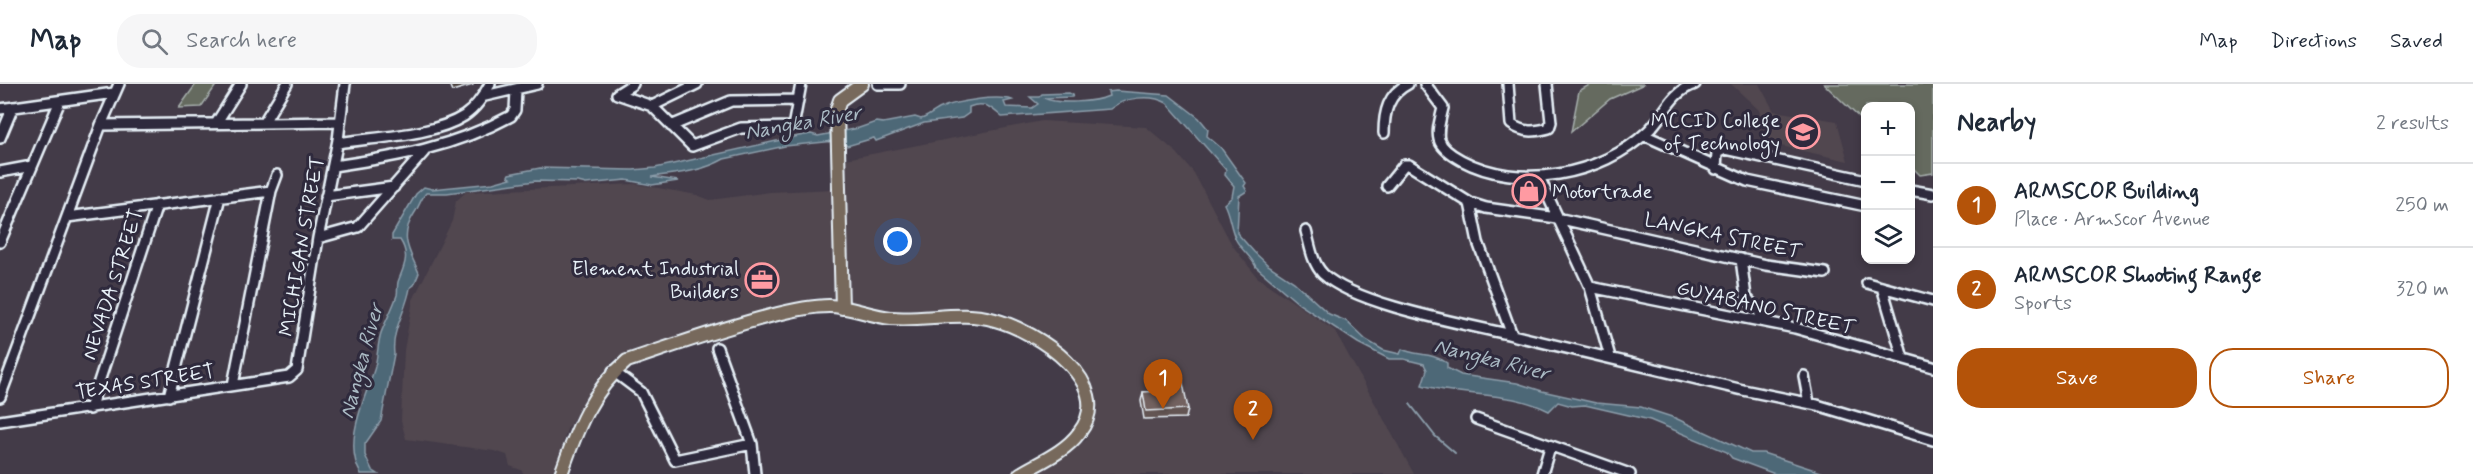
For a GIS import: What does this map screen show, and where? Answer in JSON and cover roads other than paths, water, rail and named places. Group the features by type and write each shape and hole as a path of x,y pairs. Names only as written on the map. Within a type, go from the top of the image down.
{"main road":[{"path":"842,308 838,117 840,100 862,84"},
{"path":"561,474 583,416 613,371 627,362 769,315 815,306 842,308 891,318 980,316 993,318 1025,331 1070,363 1082,377 1089,395 1090,409 1086,422 1080,432 1062,448 1020,474"}],"street":[{"path":"0,397 101,125 119,84"},
{"path":"216,122 241,84"},
{"path":"264,122 287,84"},
{"name":"MICHIGAN STREET","path":"294,374 297,370 318,238 338,143 345,84"},
{"path":"338,143 442,127 468,115 485,96 490,84"},
{"path":"485,96 537,84"},
{"path":"633,84 617,94 652,106 692,146 741,128 790,128 795,125 801,84"},
{"path":"652,106 697,84"},
{"path":"878,84 900,84"},
{"path":"1384,133 1383,121 1388,103 1399,88 1408,84"},
{"path":"1425,84 1441,102 1443,108 1436,136 1437,142 1446,151 1466,163 1496,174 1539,177 1562,174 1597,162 1644,135 1660,118 1671,98 1680,89 1695,84"},
{"path":"1508,84 1511,124 1518,129 1545,130 1551,122 1547,84"},
{"path":"333,166 424,152 463,140 511,116 515,110 516,90"},
{"path":"0,109 114,93"},
{"path":"671,126 731,101 798,100"},
{"path":"0,242 60,101"},
{"path":"1,139 13,107"},
{"path":"101,125 339,122"},
{"path":"1644,135 1747,182 1861,205"},
{"path":"1716,169 1718,153 1725,149 1861,179"},
{"path":"318,238 358,227 424,152"},
{"name":"LANGKA STREET","path":"1387,186 1404,165 1409,165 1470,203 1523,215 1557,218 1741,259 1825,273"},
{"path":"0,172 32,166"},
{"path":"233,386 271,191 277,175"},
{"path":"1539,177 1590,286 1610,357"},
{"path":"326,196 394,187"},
{"path":"67,217 271,191"},
{"path":"1915,191 1933,194"},
{"path":"169,396 220,197"},
{"path":"1470,203 1478,242 1512,335"},
{"name":"NEVADA STREET","path":"90,409 157,205"},
{"path":"1306,231 1316,265 1337,285 1412,310 1743,390 1809,403 1933,440"},
{"path":"1741,259 1746,297 1768,322"},
{"path":"1867,283 1933,301"},
{"name":"GUYABANO STREET","path":"1590,286 1768,322 1933,367"},
{"path":"1882,287 1903,358"},
{"path":"717,348 752,444 755,474"},
{"path":"613,371 641,392 675,460 752,444"},
{"name":"TEXAS STREET","path":"0,421 90,409 289,377 294,374"},
{"path":"1804,376 1809,403"},
{"path":"1476,419 1630,474"},
{"path":"1542,474 1550,447"}],"water":[{"path":"1108,92 1169,95 1199,118 1208,129 1207,136 1221,148 1246,183 1244,186 1247,191 1239,196 1237,233 1268,265 1294,282 1329,314 1346,321 1366,340 1383,350 1400,354 1402,349 1435,357 1447,363 1447,368 1461,375 1517,383 1596,403 1641,407 1675,418 1751,453 1763,453 1827,474 1775,474 1732,458 1727,452 1650,420 1585,405 1572,406 1558,402 1549,411 1518,400 1454,392 1422,385 1427,370 1424,364 1404,359 1389,359 1358,343 1299,304 1256,267 1232,231 1224,204 1232,197 1234,186 1225,175 1226,170 1167,103 1153,98 1138,98 1130,99 1110,109 1002,117 987,106 974,105 969,107 969,113 962,118 924,123 876,141 874,138 847,146 843,142 835,141 785,146 724,159 698,169 652,177 678,181 652,185 626,180 586,184 535,181 447,193 426,193 409,222 406,237 419,273 414,285 410,288 397,329 381,421 365,444 365,455 372,470 378,474 361,474 354,450 356,424 375,368 381,333 397,295 398,282 406,257 400,240 392,240 392,235 416,194 424,187 432,189 493,183 511,178 509,174 540,168 633,170 655,168 799,136 811,134 818,136 859,128 876,122 883,123 915,117 921,119 948,105 966,101 987,98 1006,99 1012,100 1004,102 1006,107 1032,108 1038,104 1030,97 1039,97 1042,94 1069,93 1073,95 1072,97 1044,98 1076,102 1103,98 1109,96"}],"waterway":[{"path":"1410,404 1435,436 1455,453"}],"place":[{"name":"MCCID College of Technology","path":"1803,132"},
{"name":"Motortrade","path":"1529,191"},
{"name":"Element Industrial Builders","path":"762,280"},
{"name":"ARMSCOR Building","path":"1163,409"},
{"name":"ARMSCOR Shooting Range","path":"1253,440"}],"water label":[{"name":"Nangka River","path":"803,122"},
{"name":"Nangka River","path":"1492,359"},
{"name":"Nangka River","path":"361,361"}]}
